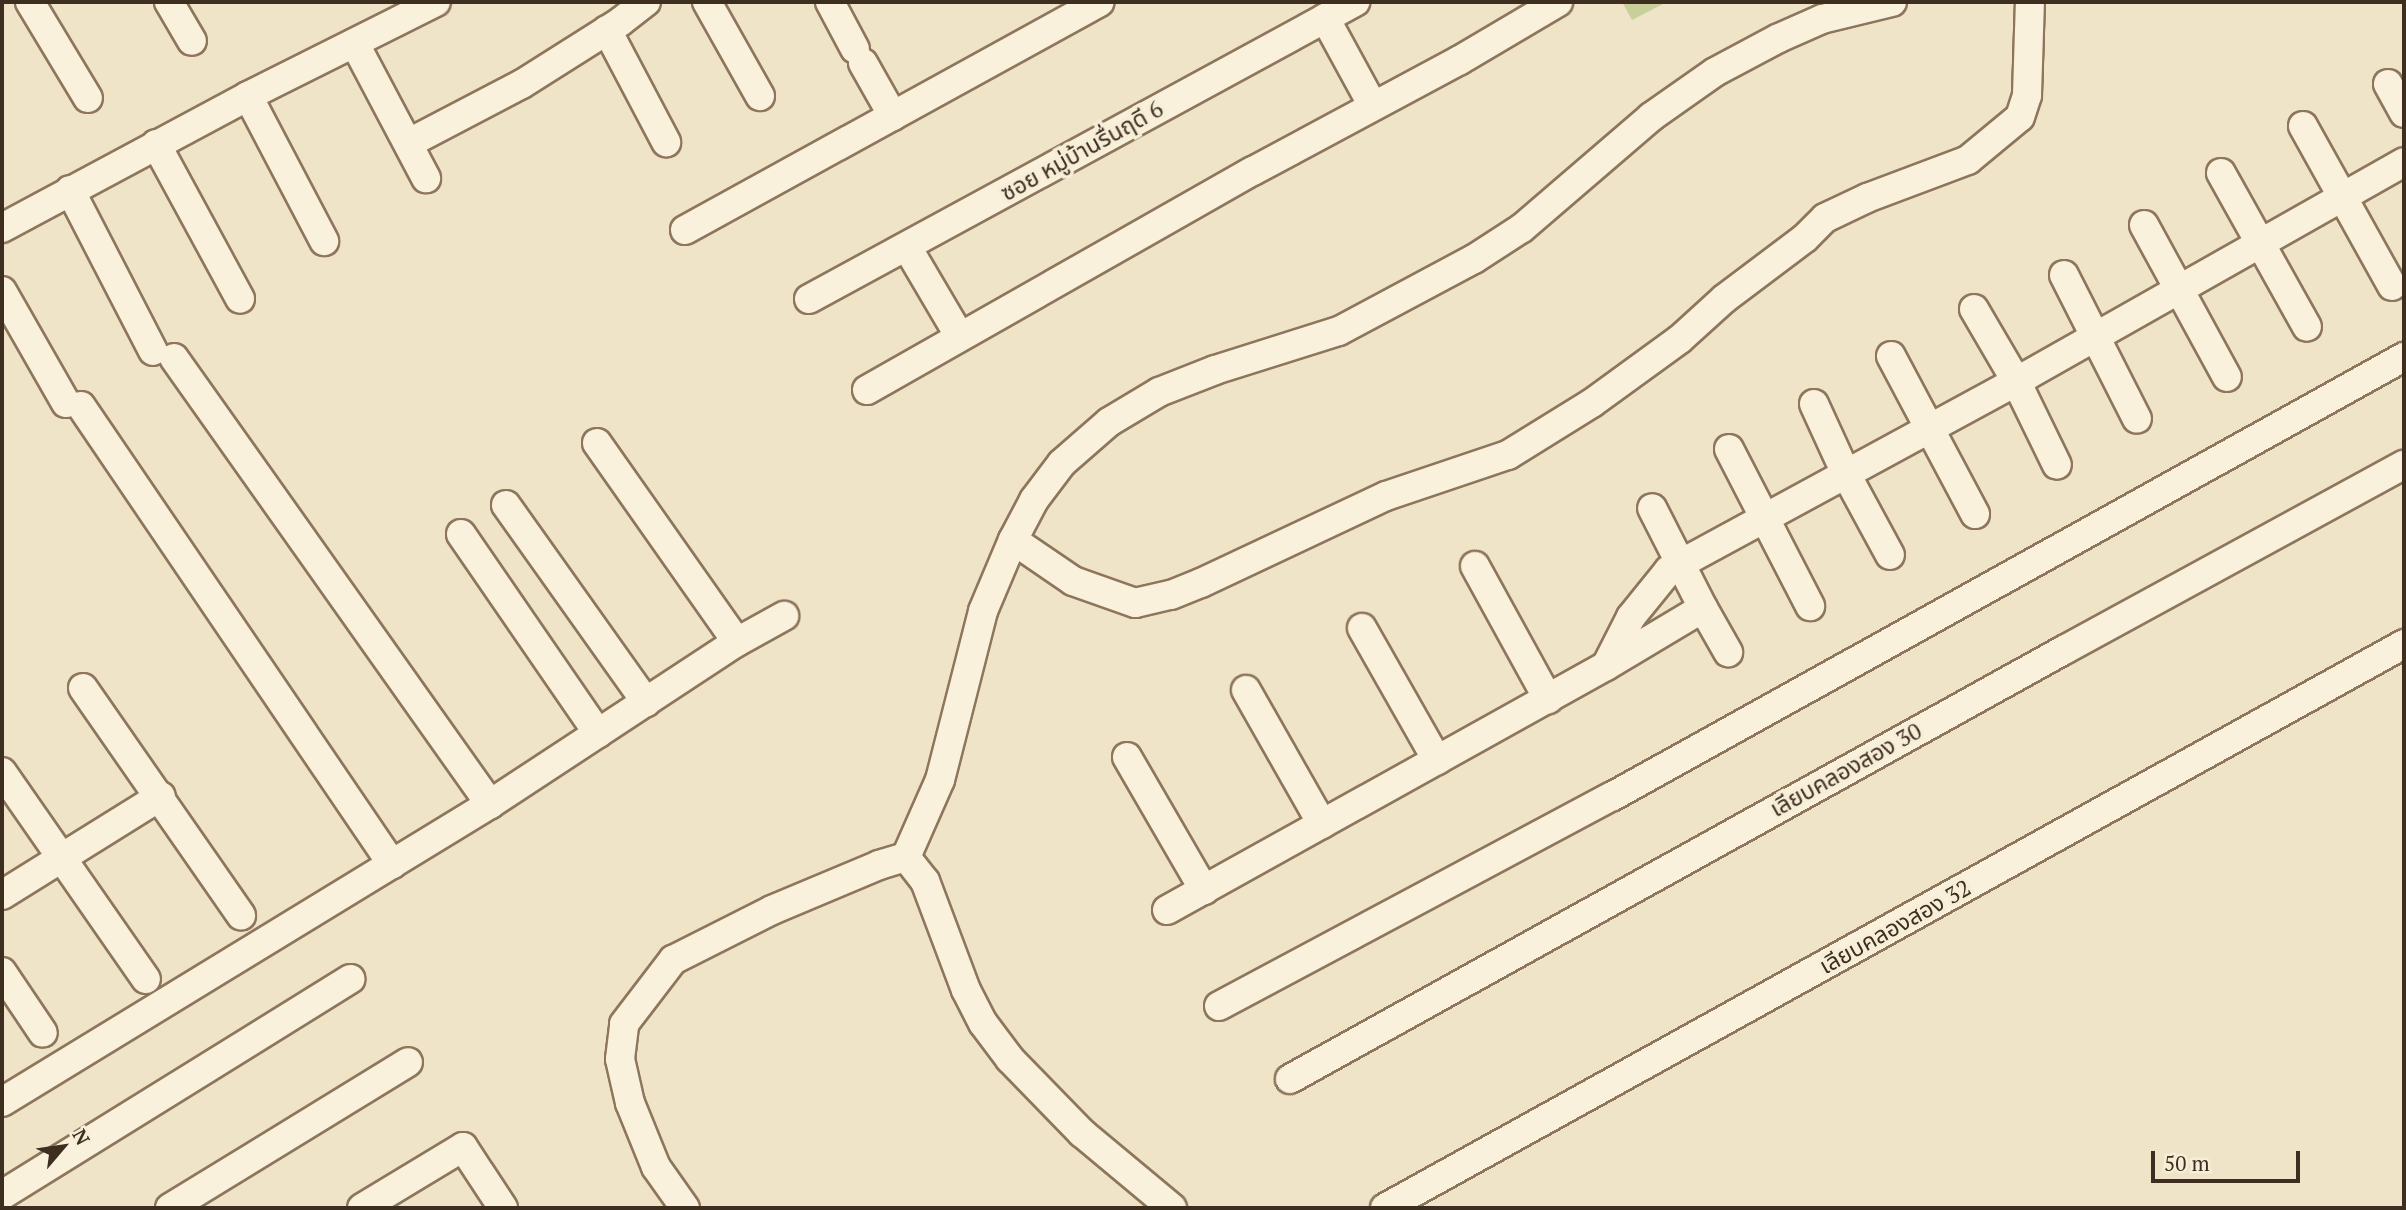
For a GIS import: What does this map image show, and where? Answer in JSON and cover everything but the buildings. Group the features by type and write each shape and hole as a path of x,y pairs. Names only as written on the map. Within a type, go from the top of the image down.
{"street":[{"path":"30,2 88,98"},
{"path":"169,2 192,41"},
{"path":"2,229 156,144 436,2"},
{"path":"409,143 522,83 607,30 646,2"},
{"path":"707,2 760,96"},
{"path":"830,2 893,116"},
{"path":"685,230 1099,2"},
{"name":"ซอย หมู่บ้านรื่นฤดี 6","path":"809,299 1354,2"},
{"path":"867,390 1558,2"},
{"path":"685,1208 656,1167 630,1103 620,1059 624,1024 673,960 772,910 879,865 906,857 940,780 982,611 1034,500 1062,463 1109,422 1159,393 1215,370 1339,331 1397,303 1522,228 1651,117 1715,72 1822,19 1892,2"},
{"path":"1013,540 1073,582 1135,603 1171,595 1201,583 1386,496 1508,455 1592,403 1680,339 1724,299 1805,238 1825,218 1891,188 1968,160 2020,117 2027,95 2030,2"},
{"path":"1325,18 1373,106"},
{"path":"607,30 666,142"},
{"path":"355,44 426,178"},
{"path":"2388,84 2404,113"},
{"path":"248,96 324,241"},
{"path":"2304,126 2392,286"},
{"path":"156,144 240,299"},
{"path":"1606,666 1631,617 1669,570 2016,381 2404,162"},
{"path":"2221,173 2307,327"},
{"path":"70,190 164,355 490,804"},
{"path":"2144,225 2181,288 2227,377"},
{"path":"907,247 960,337"},
{"path":"2064,275 2137,419"},
{"path":"2,291 73,404 392,864"},
{"path":"1974,309 2016,381 2057,465"},
{"path":"1891,356 1975,514"},
{"path":"1219,1006 1613,796 2404,357"},
{"path":"1814,404 1846,474 1890,555"},
{"path":"597,443 737,642"},
{"path":"1729,449 1810,606"},
{"name":"เลียบคลองสอง 30","path":"1290,1079 2040,663 2404,465"},
{"path":"506,505 646,702"},
{"path":"1652,508 1728,652"},
{"path":"461,534 598,733"},
{"path":"1475,566 1548,699"},
{"path":"1167,911 1548,699 1703,608"},
{"path":"2,1102 490,804 737,642 784,616"},
{"path":"1362,628 1437,760"},
{"name":"เลียบคลองสอง 32","path":"1385,1208 2404,643"},
{"path":"83,688 161,796 241,915"},
{"path":"1246,690 1322,824"},
{"path":"1127,757 1204,890"},
{"path":"2,772 146,979"},
{"path":"2,895 161,796"},
{"path":"906,857 925,881 966,990 983,1023 1010,1059 1082,1133 1172,1208"},
{"path":"2,972 43,1033"},
{"path":"9,1192 350,979"},
{"path":"170,1208 408,1062"},
{"path":"370,1206 463,1147 503,1208"}],"green space":[{"path":"1622,2 1667,2 1632,20"}]}
